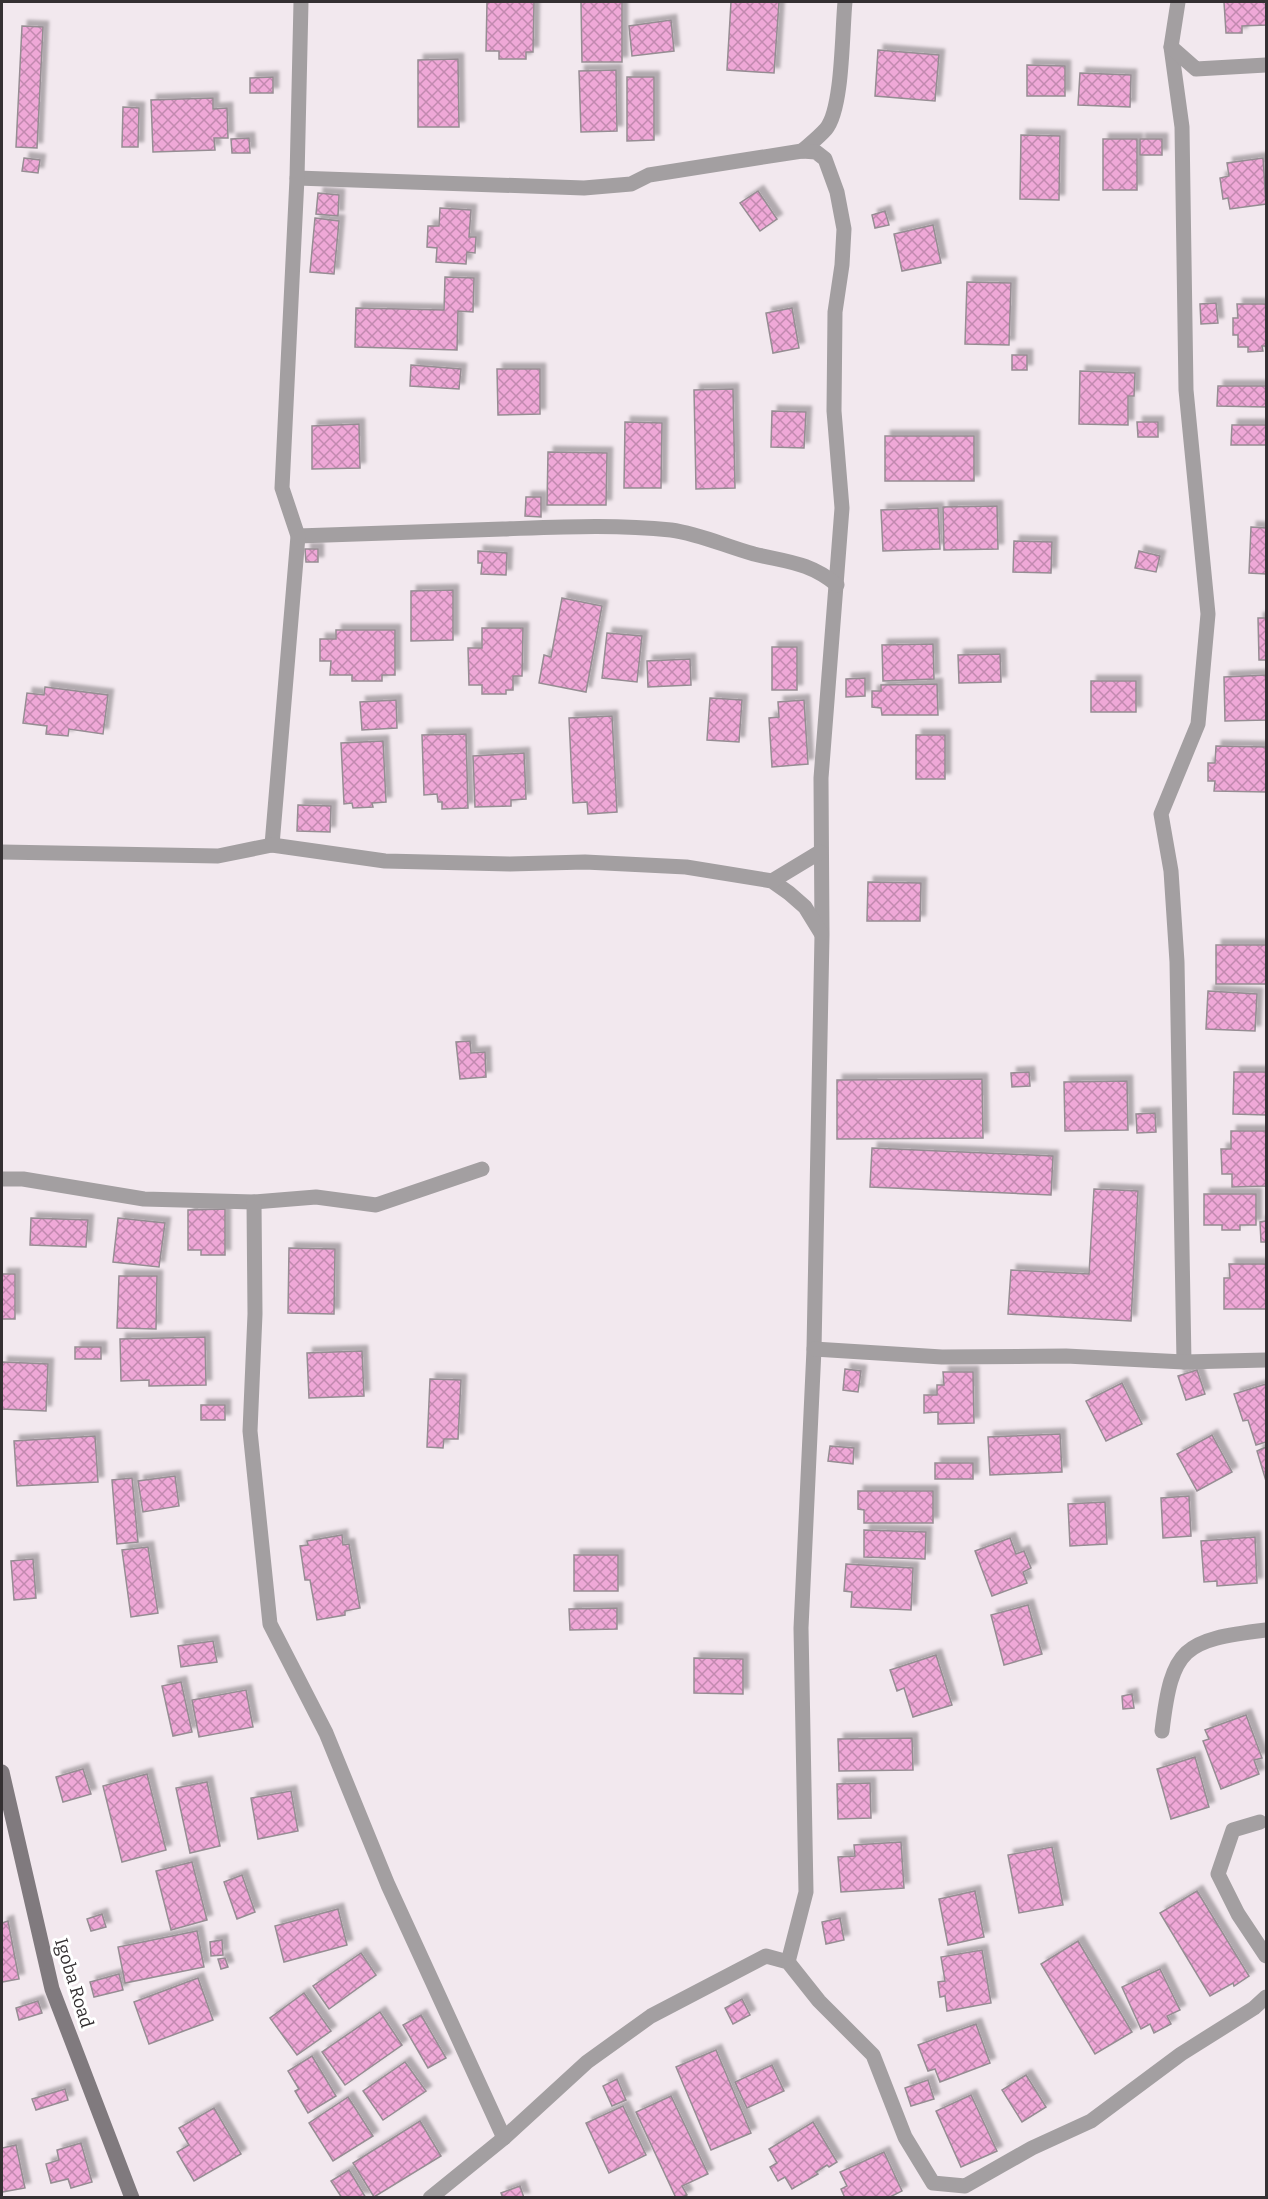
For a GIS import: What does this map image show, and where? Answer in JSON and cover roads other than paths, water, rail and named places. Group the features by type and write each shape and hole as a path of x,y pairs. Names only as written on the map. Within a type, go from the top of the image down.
{"street":[{"path":"272,845 298,536 282,488 297,178 301,2"},
{"path":"802,151 826,129 834,115 845,2"},
{"path":"1178,2 1171,47 1182,127 1186,390 1208,614 1198,724 1161,814 1171,871 1177,962 1185,1362"},
{"path":"1171,47 1196,69 1266,65"},
{"path":"297,178 584,188 631,184 649,175 802,151 816,152 825,159 837,192 844,229 842,265 835,312 833,389 842,508 821,778 822,935 814,1349 801,1628 806,1892 788,1962"},
{"path":"298,536 595,525 672,530 711,538 753,554 802,565 821,572 837,585"},
{"path":"2,852 218,856 272,845 385,861 510,864 585,862 686,867 772,881 805,907 822,935"},
{"path":"772,881 820,852"},
{"path":"2,1179 23,1179 144,1199 254,1202 316,1197 376,1205 482,1169"},
{"path":"254,1202 255,1314 250,1431 270,1624 326,1733 388,1885 504,2138"},
{"path":"814,1349 942,1357 1066,1356 1185,1362 1266,1360"},
{"path":"1162,1731 1166,1695 1171,1675 1180,1658 1199,1643 1240,1633 1266,1630"},
{"name":"Igoba Road","path":"2,1772 52,1989 132,2198"},
{"path":"1260,1822 1233,1830 1218,1874 1238,1914 1266,1956"},
{"path":"430,2198 504,2138 587,2062 651,2016 766,1956 788,1962 819,2001 873,2055 905,2137 933,2183 965,2186 1032,2148 1091,2121 1180,2054 1254,2008 1266,1997"}]}
